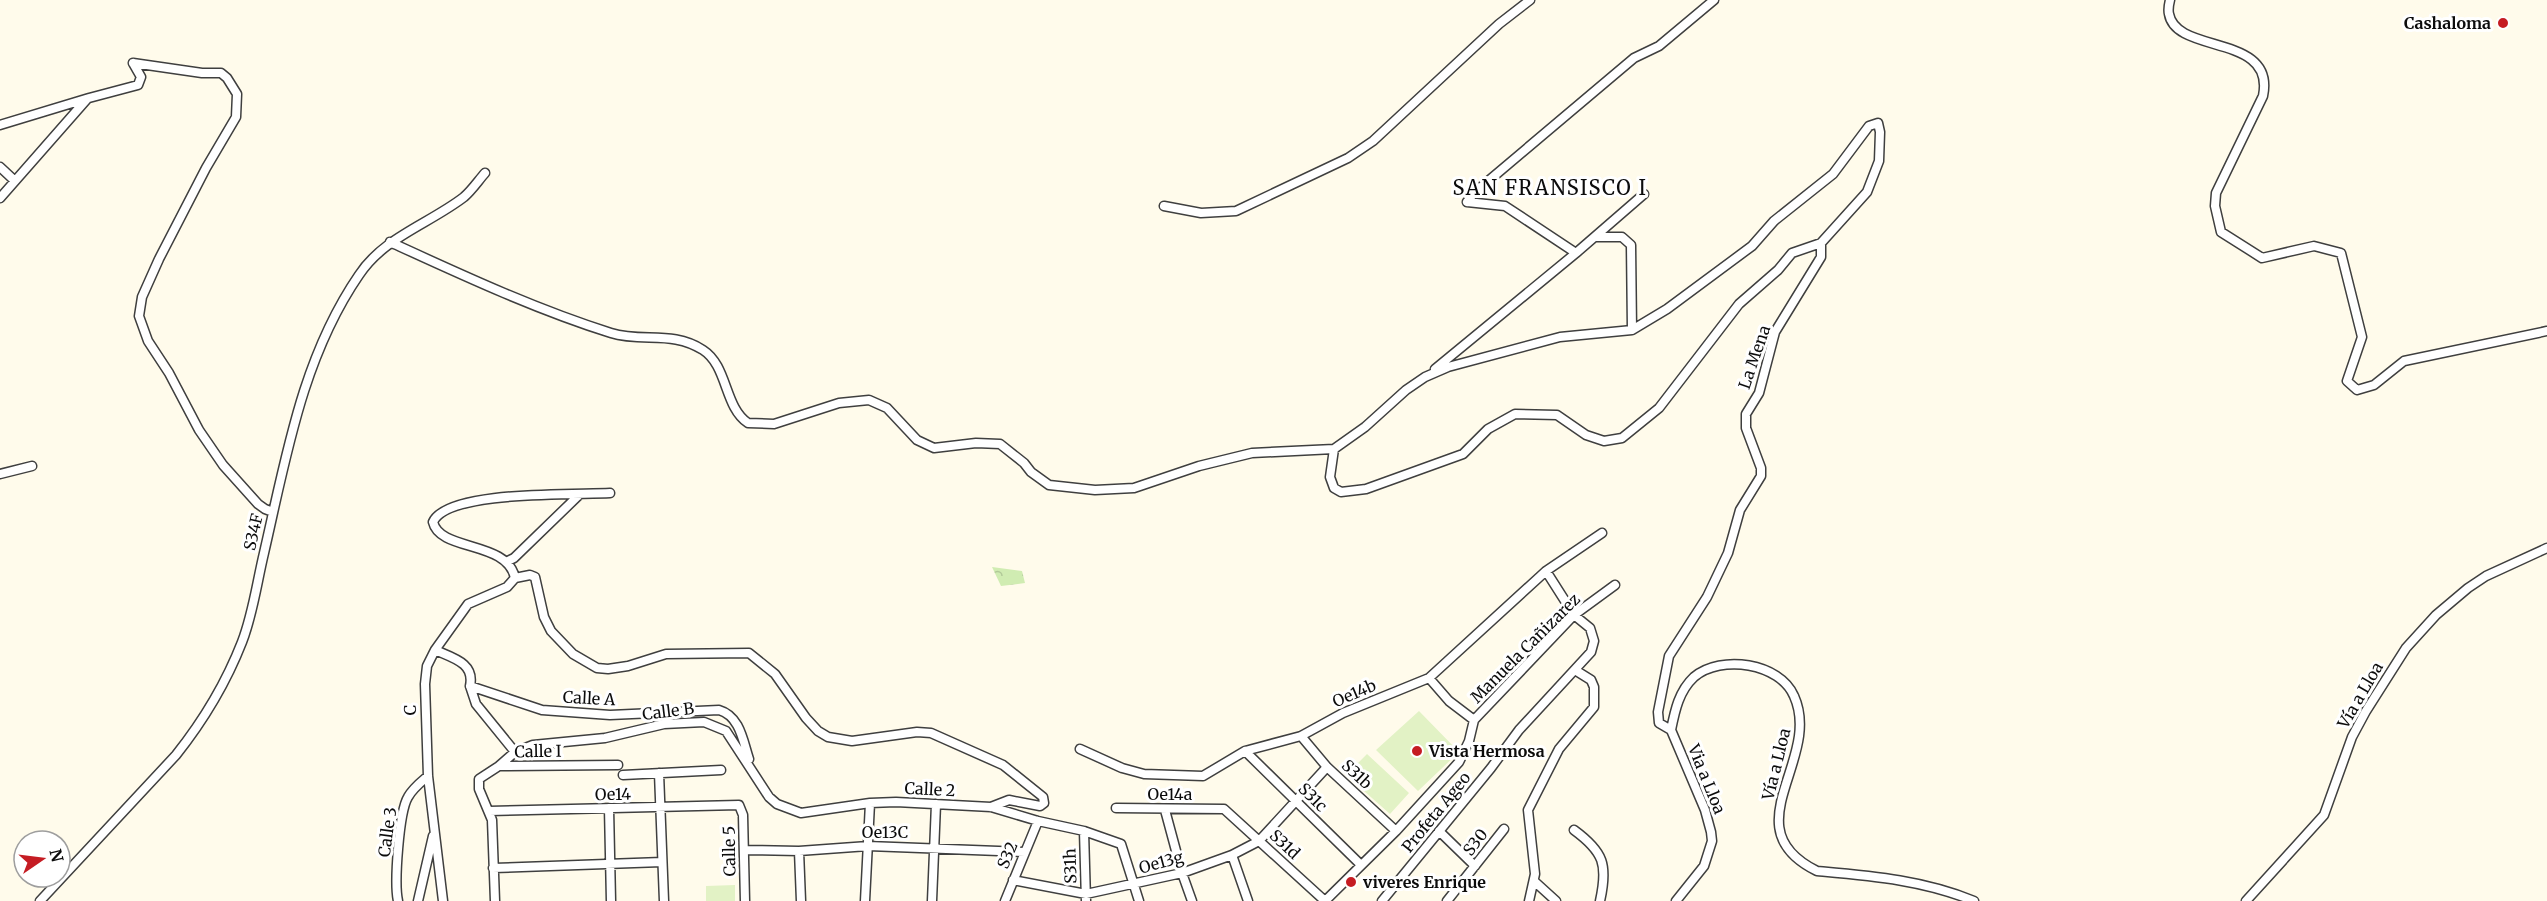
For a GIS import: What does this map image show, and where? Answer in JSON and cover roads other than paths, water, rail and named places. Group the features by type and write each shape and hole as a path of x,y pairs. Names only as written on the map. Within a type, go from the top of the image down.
{"street":[{"path":"1164,206 1201,213 1236,211 1348,158 1373,141 1499,24 1530,0"},
{"path":"1576,253 1504,206 1467,202 1474,193 1634,58 1659,46 1714,0"},
{"path":"2169,0 2169,15 2174,25 2183,33 2242,54 2254,62 2265,88 2216,193 2215,206 2221,232 2262,258 2313,246 2342,253 2362,337 2347,381 2357,390 2374,385 2404,361 2547,331"},
{"path":"0,125 138,86 141,77 133,63 202,73 221,73 234,87 238,100 236,117 206,168 159,259 142,297 140,316 148,341 169,373 208,444 227,470 258,504 273,512"},
{"path":"0,198 89,98"},
{"name":"La Mena","path":"1632,330 1667,309 1752,246 1774,221 1833,174 1869,126 1878,123 1879,161 1867,192 1821,243 1821,256 1775,332 1759,393 1746,414 1746,428 1761,468 1761,476 1740,510 1728,553 1707,597 1669,656 1658,712 1659,723 1671,730"},
{"path":"0,167 15,181"},
{"name":"S34F","path":"40,901 176,755 209,709 243,639 310,369 325,335 358,276 372,258 390,242 466,195 485,173"},
{"path":"390,242 457,273 576,321 623,336 665,337 690,343 705,351 713,360 739,415 753,425 788,420 839,403 869,400 887,408 922,444 940,448 976,443 1000,444 1049,485 1095,490 1134,488 1198,466 1252,453 1334,448 1365,427 1406,390 1425,377 1576,253 1644,194"},
{"path":"1425,377 1448,367 1560,337 1632,330 1631,245 1622,237 1595,237"},
{"path":"1334,448 1330,477 1334,488 1341,492 1366,489 1463,454 1488,429 1515,414 1557,415 1586,435 1604,441 1622,438 1659,408 1739,304 1778,270 1792,253 1821,243"},
{"path":"0,474 32,466"},
{"path":"610,494 477,500 452,505 434,518 433,525 439,532 460,543 496,554 513,570 515,578 530,575 535,577 544,617 551,631 573,654 597,668 628,666 666,654 749,653 775,674 806,718 818,731 828,737 852,741 916,732 931,733 1003,765 1043,797 1044,803 1040,806 1010,800 992,807"},
{"path":"506,562 514,558 579,495"},
{"name":"Oe14b","path":"1080,749 1122,768 1144,774 1203,776 1245,751 1301,736 1343,713 1429,678 1546,571 1602,533"},
{"name":"Vía a Lloa","path":"2246,901 2324,815 2352,737 2406,648 2436,615 2468,588 2486,576 2547,548"},
{"path":"1546,571 1574,615"},
{"name":"C","path":"443,901 428,776 425,684 427,666 435,650 468,604 507,587 515,578"},
{"name":"Manuela Cañizarez","path":"1325,901 1396,831 1459,762 1469,741 1474,720 1574,615 1615,585"},
{"name":"Profeta Ageo","path":"1382,901 1519,730 1590,652 1593,646 1590,628 1574,615"},
{"path":"435,650 469,669 472,675 470,686 476,704 515,752"},
{"name":"Vía a Lloa","path":"1671,730 1674,710 1682,691 1695,676 1711,668 1746,664 1770,672 1779,678 1794,695 1801,723 1799,745 1782,796 1779,817 1780,837 1787,848 1805,865 1817,872 1918,882 1948,890 1974,901"},
{"path":"1529,901 1535,874 1528,810 1559,749 1594,707 1594,687 1591,680 1575,670"},
{"path":"1429,678 1449,701 1474,720"},
{"name":"Calle A","path":"470,686 542,710 610,715 723,711 729,714 737,725 754,771"},
{"name":"Calle B","path":"499,766 515,752 533,745 605,738 664,724 704,722 726,731 754,771"},
{"name":"Via a Lloa","path":"1671,730 1705,810 1712,841 1704,866 1676,901"},
{"name":"S31b","path":"1301,736 1327,767 1396,831"},
{"name":"S31c","path":"1245,751 1360,864"},
{"name":"Calle I","path":"495,901 493,827 479,789 478,782 481,777 499,766 618,765"},
{"name":"Oe13g","path":"1013,880 1086,897 1182,873 1232,855 1259,841 1327,767"},
{"path":"623,775 721,770"},
{"name":"Calle 2","path":"754,771 769,797 789,811 815,813 870,803 992,807 1038,821 1084,831 1121,844 1133,884"},
{"path":"659,773 664,901"},
{"name":"Calle 3","path":"396,898 403,812 408,797 428,776"},
{"path":"865,901 870,803"},
{"name":"Oe14","path":"489,811 660,808 737,804"},
{"name":"Calle 5","path":"737,804 743,811 745,901"},
{"path":"932,901 936,804"},
{"path":"609,808 612,863 611,901"},
{"name":"Oe14a","path":"1116,808 1224,809"},
{"name":"S31d","path":"1224,809 1325,901"},
{"path":"1165,810 1192,901"},
{"name":"S32","path":"1005,901 1038,821"},
{"name":"S30","path":"1447,901 1504,829"},
{"path":"418,901 434,830"},
{"path":"1574,830 1592,843 1601,859 1605,877 1599,901"},
{"name":"S31h","path":"1084,831 1086,897"},
{"path":"1439,831 1475,866"},
{"name":"Oe13C","path":"744,850 800,851 868,846 1024,852"},
{"path":"800,851 801,901"},
{"path":"1232,855 1248,901"},
{"path":"493,868 662,862"},
{"path":"1533,881 1556,901"},
{"path":"1133,884 1139,901"}],"place":[{"name":"Cashaloma","path":"2503,23"},
{"name":"Vista Hermosa","path":"1417,751"},
{"name":"viveres Enrique","path":"1351,882"}],"district":[{"name":"SAN FRANSISCO I","path":"1550,188"}]}
